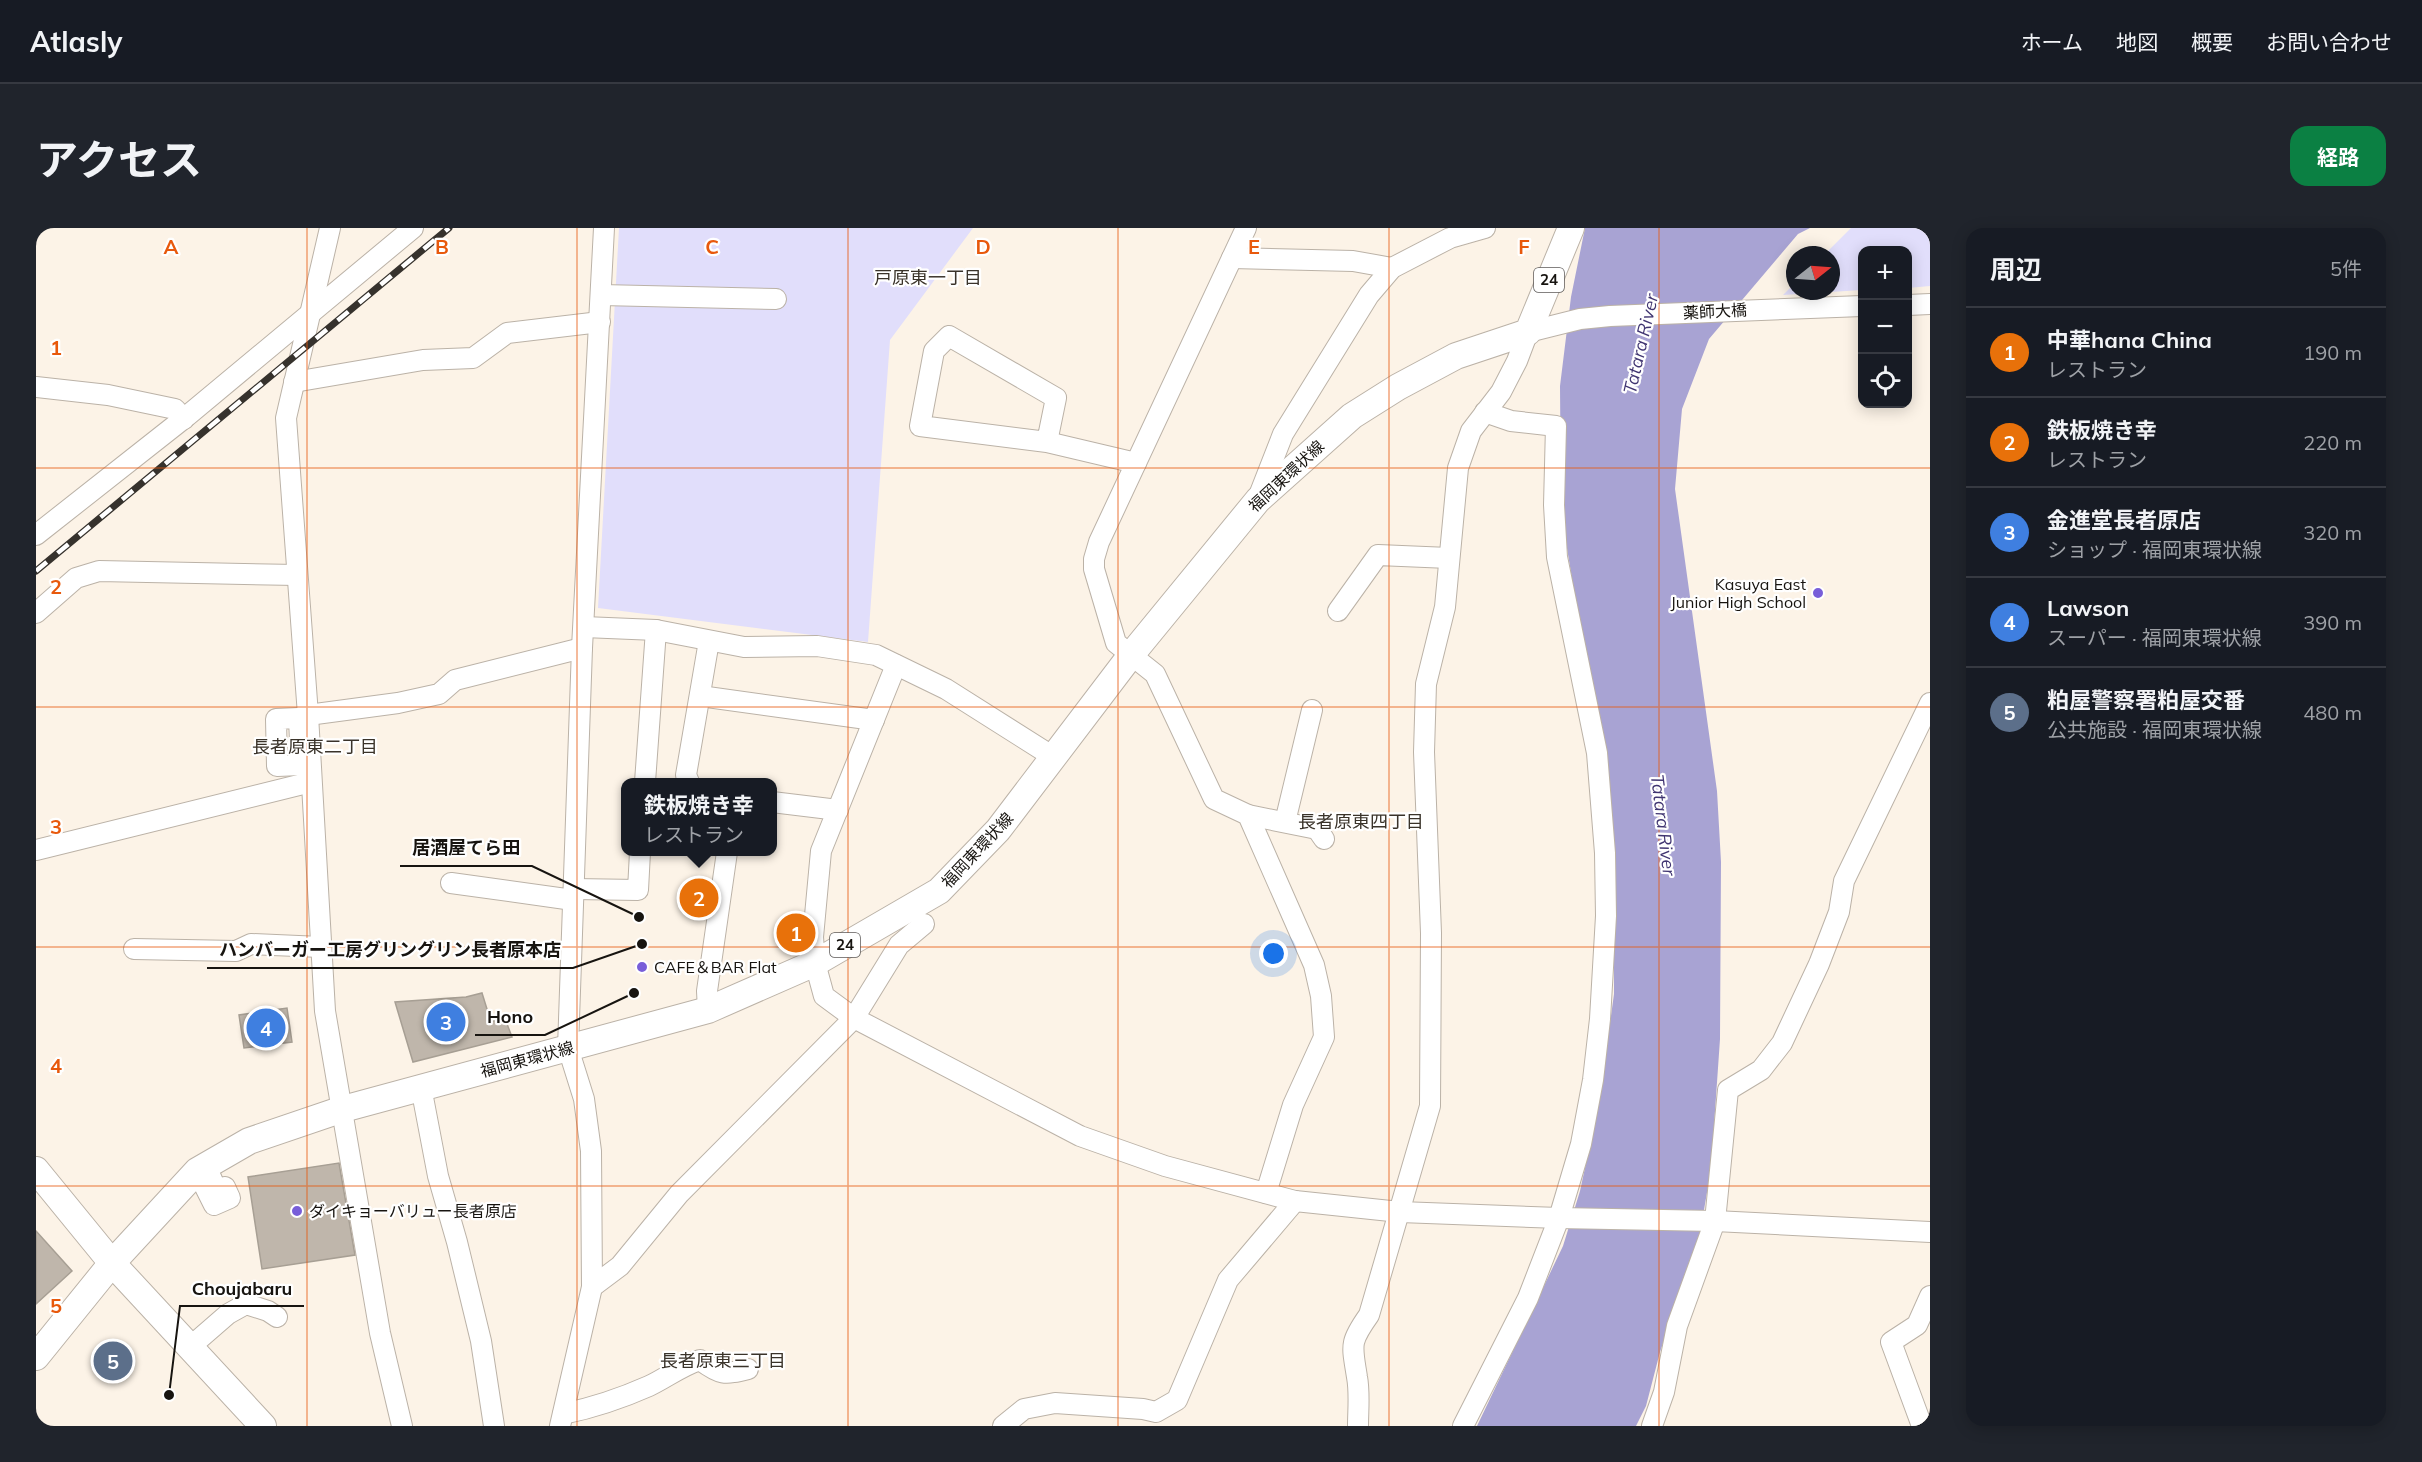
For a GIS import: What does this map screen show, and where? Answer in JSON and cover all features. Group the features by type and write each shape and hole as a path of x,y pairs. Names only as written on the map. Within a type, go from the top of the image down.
{"main road":[{"name":"24","path":"1527,332 1571,228"},
{"name":"福岡東環状線","path":"36,1357 112,1263 202,1168 249,1141 343,1109 708,1010 814,963 939,891 998,830 1131,656 1258,500 1352,416 1398,387 1456,356 1527,332"},
{"path":"36,1170 112,1263 263,1426"}],"street":[{"path":"330,228 286,418 308,715 304,744 311,782 325,1011 380,1333 402,1426"},
{"path":"36,535 184,418 413,228"},
{"path":"562,1420 592,1287 591,1150 584,1099 568,1048 582,648 603,228"},
{"path":"1246,228 1099,542 1094,559 1094,569 1116,643 1155,674 1214,799 1248,815 1317,829 1324,839"},
{"path":"1258,500 1283,434 1370,296 1392,268 1450,233 1485,228"},
{"path":"1232,258 1353,261 1392,268"},
{"path":"601,295 776,299"},
{"path":"1912,305 1930,304"},
{"name":"薬師大橋","path":"1527,332 1562,322 1610,316 1858,306"},
{"path":"294,382 423,360 473,358 507,333 600,322"},
{"path":"1358,1426 1357,1379 1351,1355 1356,1332 1368,1315 1430,1106 1431,933 1424,752 1426,684 1445,607 1458,468 1471,431 1501,392 1517,360 1527,332"},
{"path":"1047,442 1056,398 949,336 934,351 920,426 1047,442 1136,463"},
{"path":"36,387 108,394 176,409 184,418"},
{"path":"1463,1426 1528,1298 1559,1218 1581,1144 1593,1080 1600,1019 1606,916 1605,853 1598,764 1557,557 1554,505 1556,426 1511,421 1485,412"},
{"path":"1338,611 1378,555 1449,558"},
{"path":"36,613 76,578 99,571 297,575"},
{"path":"584,627 656,630 744,647 817,646 876,655 946,689 1055,758"},
{"path":"645,778 656,630"},
{"path":"687,778 709,641"},
{"path":"308,715 398,703 439,694 455,680 582,648"},
{"path":"896,665 821,851 813,937 814,963 824,996 854,1018 1080,1136 1165,1166 1295,1201 1400,1212 1715,1221 1930,1232"},
{"path":"700,696 874,720"},
{"path":"1652,1426 1664,1392 1677,1326 1715,1221 1728,1090 1761,1070 1782,1043 1839,912 1844,881 1930,703"},
{"path":"1285,822 1312,710"},
{"path":"36,850 311,782"},
{"path":"777,803 838,810"},
{"path":"1248,815 1314,965 1321,996 1324,1037 1293,1105 1266,1193"},
{"path":"451,883 574,894 638,890 640,856"},
{"path":"708,1010 707,991 727,856"},
{"path":"592,1287 620,1266 679,1194 854,1018 899,945 924,924"},
{"path":"134,949 236,951 251,944 321,947"},
{"path":"421,1088 438,1176 481,1341 494,1426"},
{"path":"1003,1426 1024,1409 1055,1403 1143,1409 1156,1412 1178,1400 1228,1280 1295,1201"},
{"path":"1923,1426 1891,1342 1917,1326 1930,1296"},
{"path":"190,1347 228,1314 246,1304 268,1311 277,1317"},
{"path":"562,1420 648,1386 699,1360 718,1373 729,1374 748,1369"}],"shaded area":[{"path":"619,228 973,228 890,340 868,642 598,608"},
{"path":"1851,228 1930,228 1930,286 1912,288 1912,246 1858,246 1858,290 1840,291 1840,246 1833,246"}],"water":[{"name":"Tatara River","path":"1585,228 1810,228 1798,234 1786,246 1709,339 1682,409 1675,489 1717,791 1721,862 1720,1039 1711,1169 1699,1239 1660,1352 1646,1406 1636,1426 1477,1426 1563,1246 1580,1191 1599,1103 1614,994 1614,875 1578,615 1561,512 1560,386 1571,297"}],"building":[{"path":"482,993 491,1022 504,1016 512,1037 413,1062 395,1002 466,997"},
{"path":"287,1008 292,1042 244,1048 239,1015"},
{"path":"339,1163 355,1255 262,1269 248,1177"},
{"path":"36,1231 72,1271 36,1304"}],"railway":[{"path":"36,571 449,228"}],"place":[{"name":"Kasuya East Junior High School","path":"1818,593"},
{"name":"鉄板焼き幸","path":"699,898"},
{"name":"居酒屋てら田","path":"639,917"},
{"name":"中華hana China","path":"796,933"},
{"name":"ハンバーガー工房グリングリン長者原本店","path":"642,944"},
{"name":"CAFE＆BAR Flat","path":"642,967"},
{"name":"Hono","path":"634,993"},
{"name":"金進堂長者原店","path":"446,1022"},
{"name":"Lawson","path":"266,1028"},
{"name":"ダイキョーバリュー長者原店","path":"297,1211"},
{"name":"粕屋警察署粕屋交番","path":"113,1361"},
{"name":"Choujabaru","path":"169,1395"}],"district":[{"name":"戸原東一丁目","path":"928,278"},
{"name":"長者原東二丁目","path":"315,747"},
{"name":"長者原東四丁目","path":"1361,822"},
{"name":"長者原東三丁目","path":"723,1361"}]}
